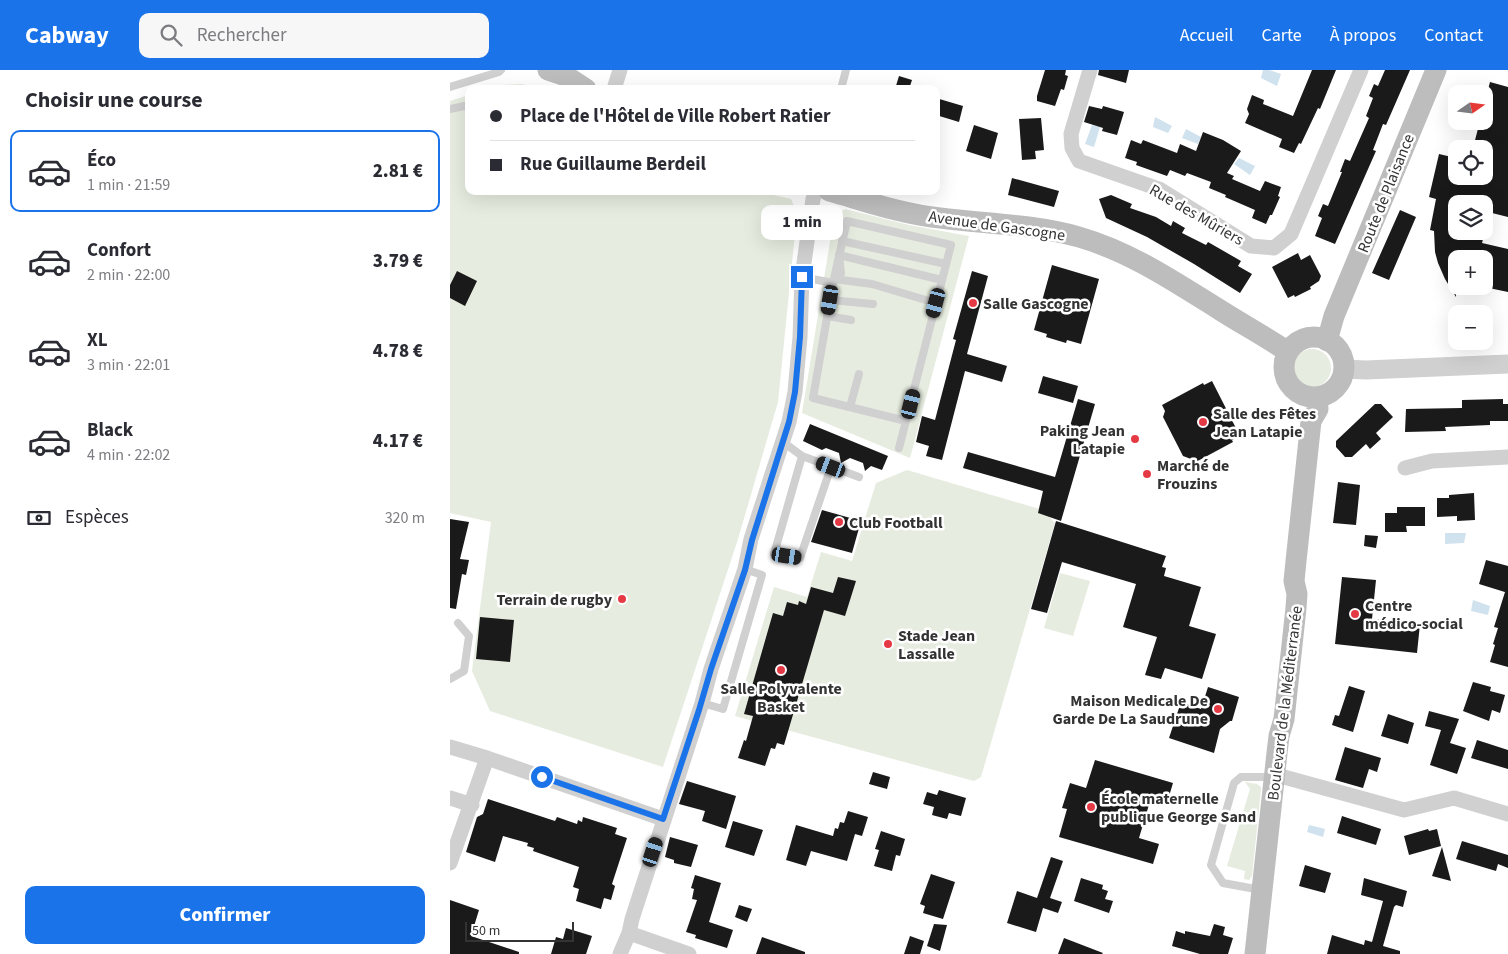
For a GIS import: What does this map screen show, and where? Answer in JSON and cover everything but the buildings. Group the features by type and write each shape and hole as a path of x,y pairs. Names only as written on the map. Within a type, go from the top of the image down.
{"main road":[{"name":"Route de Plaisance","path":"1319,339 1334,316 1436,70"},
{"path":"558,72 579,85"},
{"name":"Avenue de Gascogne","path":"844,195 911,213 938,218 1026,227 1078,237 1111,248 1146,264 1288,352"},
{"path":"1319,339 1338,350 1344,369 1337,386 1328,394 1310,396 1295,391 1286,380 1284,366 1288,352 1300,341 1319,339"},
{"name":"Boulevard de la Méditerranée","path":"1255,954 1274,777 1279,736 1284,719 1296,608 1294,581 1311,421 1310,396"}],"street":[{"path":"615,85 620,70"},
{"name":"Rue des Mûriers","path":"1090,70 1071,134 1072,148 1079,161 1158,189 1251,246 1274,248 1291,234 1361,70"},
{"path":"620,954 629,933 663,819 745,570 752,540 789,422 795,392 800,337 802,277 814,195"},
{"path":"1344,369 1366,370 1508,364"},
{"path":"1405,468 1432,461 1508,457"},
{"path":"450,747 663,819"},
{"path":"450,863 487,758"},
{"path":"1274,777 1284,777 1404,810 1454,798 1508,814"},
{"path":"450,798 472,805"},
{"path":"629,933 689,954"}],"lane":[{"path":"450,87 501,70"},
{"path":"842,85 846,70"},
{"path":"450,109 465,106"},
{"path":"899,448 906,421 936,303 951,245 847,220 833,281 813,398 906,421"},
{"path":"842,241 946,264"},
{"path":"839,255 841,273"},
{"path":"839,255 942,280"},
{"path":"802,277 872,284 936,303"},
{"path":"830,300 873,304"},
{"path":"827,316 851,320"},
{"path":"850,407 859,374"},
{"path":"783,442 802,456 859,477"},
{"path":"802,456 774,554 800,558 831,467"},
{"path":"702,702 723,709 762,575 745,570"},
{"path":"450,679 464,671 467,653 469,636 458,623"},
{"path":"1262,890 1223,883 1211,866 1234,783 1241,777 1274,777"}],"shaded area":[{"path":"465,96 465,195 774,195 791,199 797,213 778,402 738,539 663,767 490,711 472,671 491,522 450,513 450,101"},
{"path":"845,209 909,225 969,236 910,458 802,413 834,217"},
{"path":"1312,349 1325,355 1331,368 1325,381 1312,387 1299,381 1293,368 1299,355"},
{"name":"Stade Jean Lassalle","path":"907,470 1043,510 1055,523 981,777 974,781 735,716 774,587 807,597 821,552 852,561 876,483"},
{"path":"1060,573 1090,581 1073,636 1044,628"},
{"path":"1245,782 1257,784 1261,787 1252,876 1249,880 1244,879 1245,871 1227,866 1250,789"}],"water":[{"path":"1263,70 1281,74 1277,86 1261,78"},
{"path":"1155,117 1172,126 1168,133 1153,127"},
{"path":"1092,125 1100,127 1094,147 1085,144"},
{"path":"1186,129 1201,137 1198,144 1182,138"},
{"path":"1239,158 1255,166 1250,175 1234,164"},
{"path":"1445,533 1466,533 1464,543 1445,544"},
{"path":"1473,600 1490,606 1488,615 1471,611"},
{"path":"1309,825 1325,829 1323,837 1307,832"}],"place":[{"name":"Salle Gascogne","path":"973,303"},
{"name":"Salle des Fêtes Jean Latapie","path":"1203,422"},
{"name":"Paking Jean Latapie","path":"1135,439"},
{"name":"Marché de Frouzins","path":"1147,474"},
{"name":"Club Football","path":"839,522"},
{"name":"Terrain de rugby","path":"622,599"},
{"name":"Centre médico-social","path":"1355,614"},
{"name":"Stade Jean Lassalle","path":"888,644"},
{"name":"Salle Polyvalente Basket","path":"781,670"},
{"name":"Maison Medicale De Garde De La Saudrune","path":"1218,709"},
{"name":"École maternelle publique George Sand","path":"1091,807"}],"route":[{"path":"542,777 663,819 745,570 752,540 789,422 795,392 800,337 802,277"}]}
